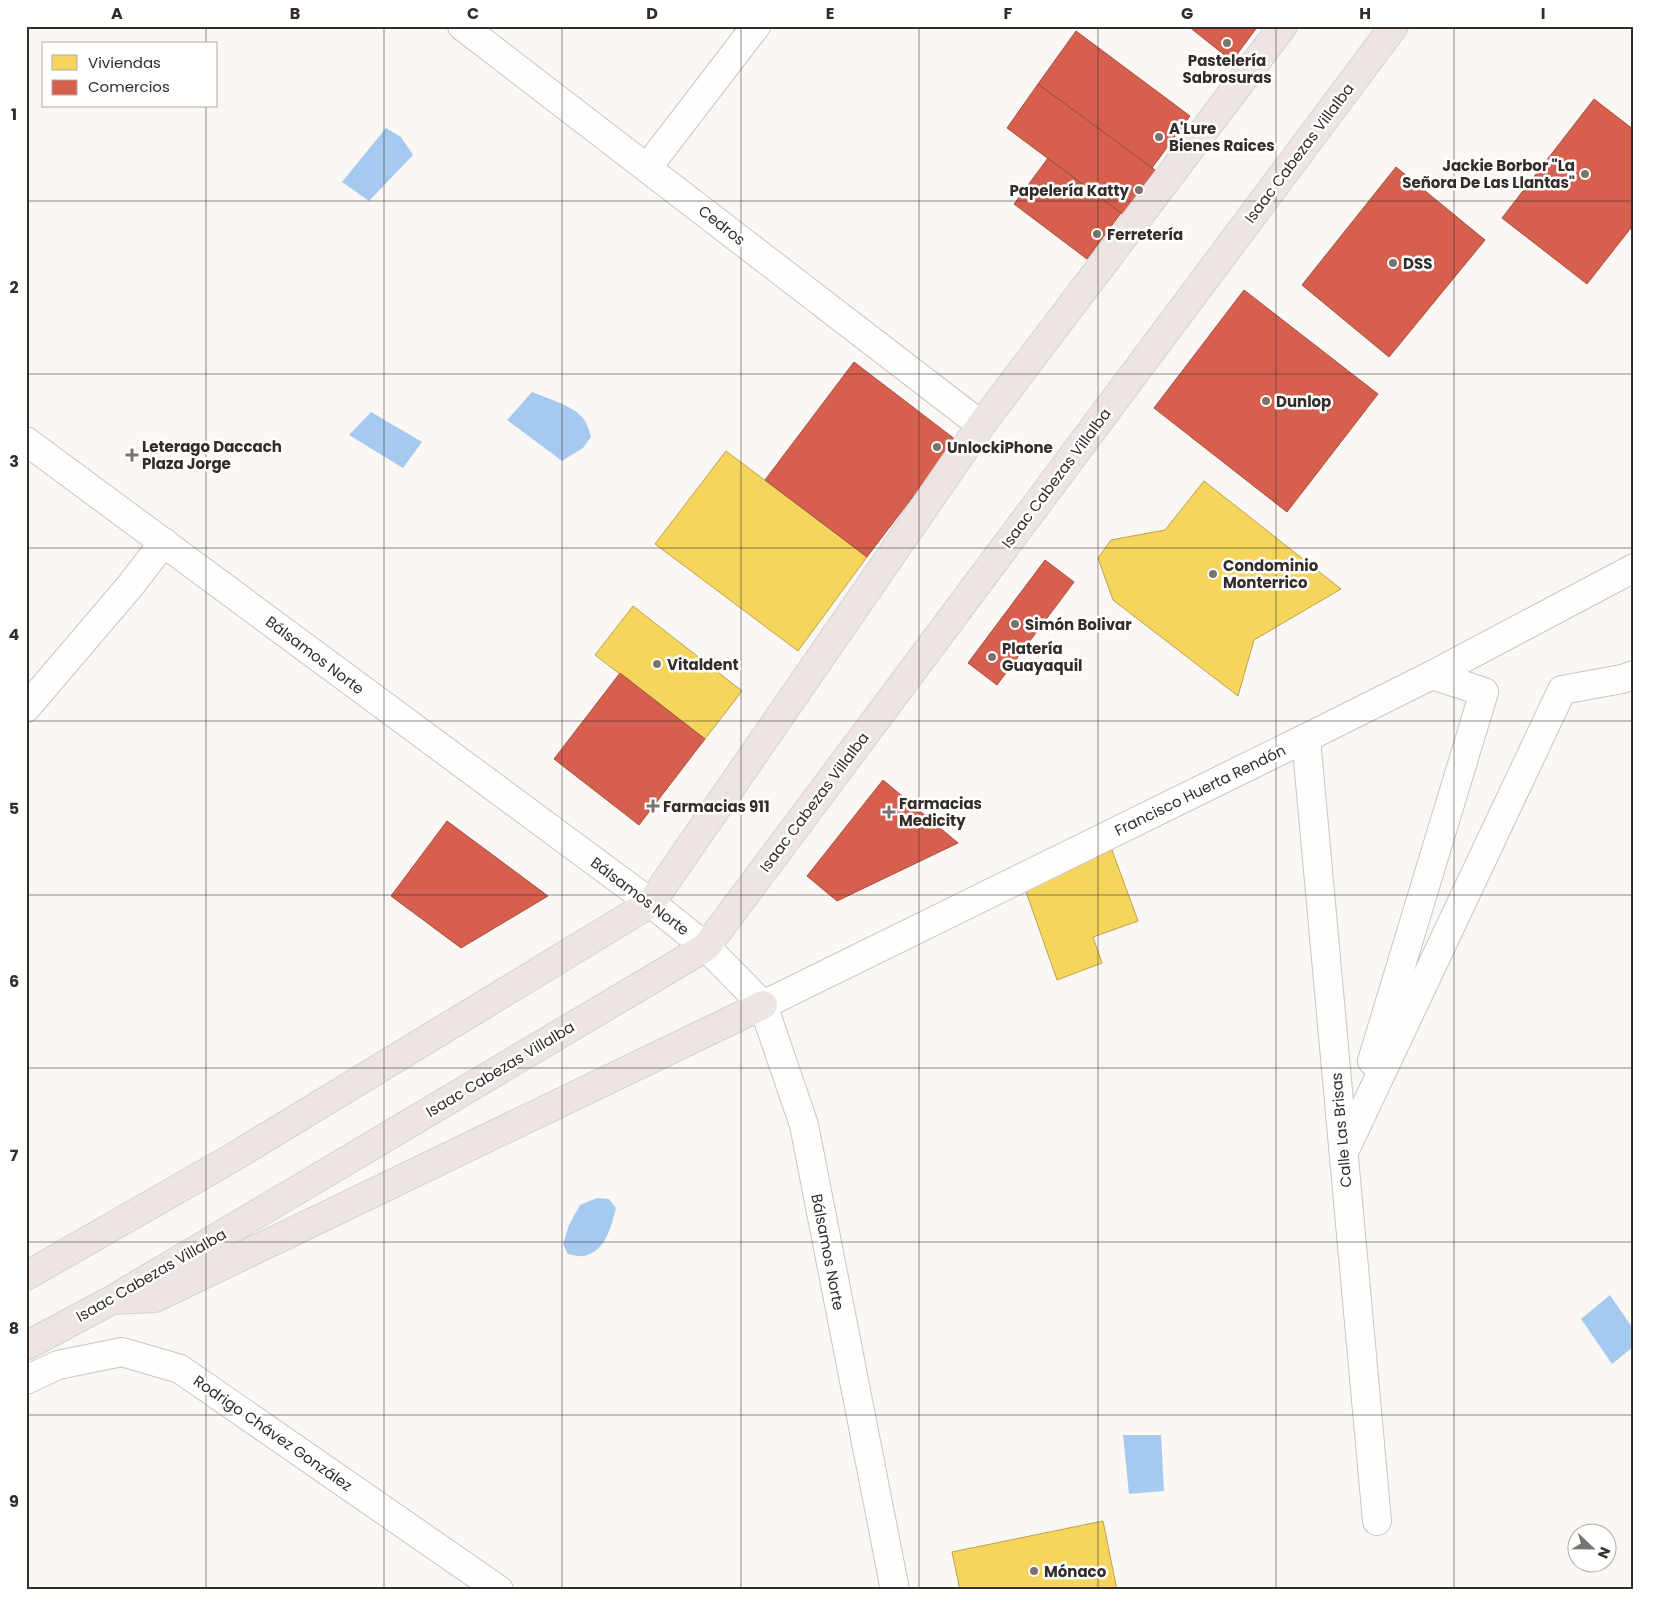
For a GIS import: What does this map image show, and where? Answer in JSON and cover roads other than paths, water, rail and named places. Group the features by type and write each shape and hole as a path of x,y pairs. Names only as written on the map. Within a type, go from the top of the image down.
{"main road":[{"path":"26,1276 232,1158 651,903 981,425 1283,26"},
{"name":"Isaac Cabezas Villalba","path":"26,1346 112,1300 706,947 1394,26"},
{"path":"112,1300 155,1298 763,1005"}],"street":[{"path":"647,168 756,26"},
{"name":"Cedros","path":"465,27 981,425"},
{"name":"Bálsamos Norte","path":"26,441 651,903 706,947 763,1005 804,1125 895,1590"},
{"path":"26,708 130,586 164,542"},
{"name":"Francisco Huerta Rendón","path":"763,1005 1432,675 1634,568"},
{"path":"1344,1153 1562,690 1622,680 1634,674"},
{"path":"1344,1153 1484,692 1432,675"},
{"name":"Calle Las Brisas","path":"1306,738 1377,1521"},
{"name":"Rodrigo Chávez González","path":"26,1380 58,1365 122,1352 180,1369 498,1590"}],"water":[{"path":"386,128 401,137 413,155 369,201 342,182"},
{"path":"532,392 565,405 581,416 586,423 591,437 583,448 562,461 507,420"},
{"path":"371,412 422,442 403,468 349,435"},
{"path":"597,1198 609,1199 616,1208 606,1237 598,1249 591,1253 582,1256 568,1254 563,1244 569,1225 580,1205"},
{"path":"1610,1295 1634,1330 1634,1346 1612,1364 1581,1319"},
{"path":"1123,1435 1161,1435 1164,1491 1129,1494"}],"place":[{"name":"Pastelería Sabrosuras","path":"1227,43"},
{"name":"A'Lure Bienes Raices","path":"1159,137"},
{"name":"Jackie Borbor \"La Señora De Las Llantas\"","path":"1585,174"},
{"name":"Papelería Katty","path":"1139,190"},
{"name":"Ferretería","path":"1097,234"},
{"name":"DSS","path":"1393,263"},
{"name":"Dunlop","path":"1266,401"},
{"name":"UnlockiPhone","path":"937,447"},
{"name":"Leterago Daccach Plaza Jorge","path":"132,455"},
{"name":"Condominio Monterrico","path":"1213,574"},
{"name":"Simón Bolivar","path":"1015,624"},
{"name":"Platería Guayaquil","path":"992,657"},
{"name":"Vitaldent","path":"657,664"},
{"name":"Farmacias 911","path":"653,806"},
{"name":"Farmacias Medicity","path":"889,812"},
{"name":"Mónaco","path":"1034,1571"}]}
